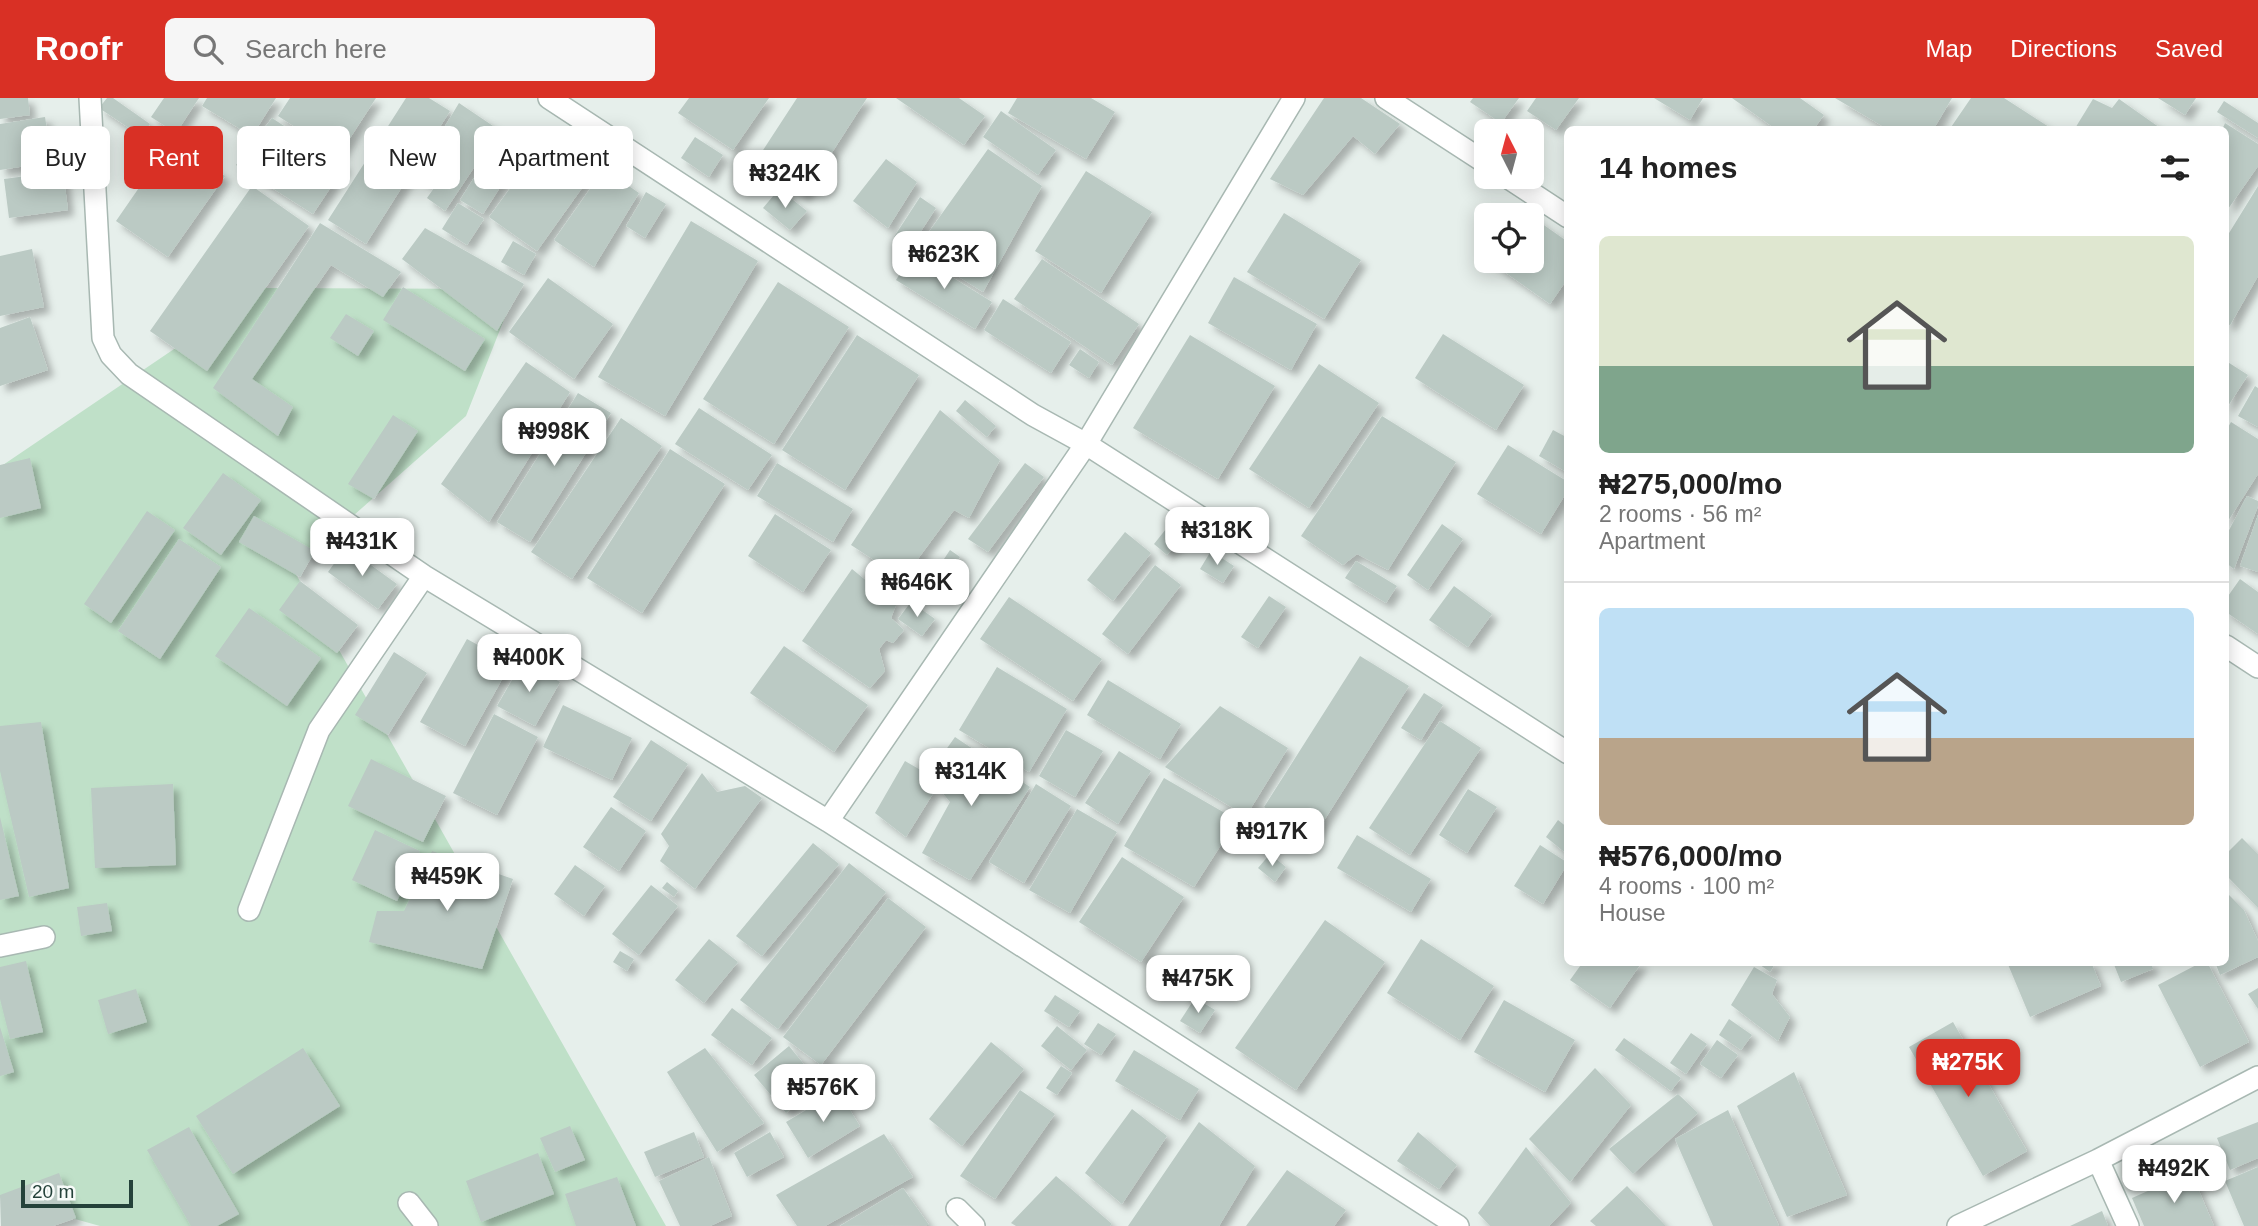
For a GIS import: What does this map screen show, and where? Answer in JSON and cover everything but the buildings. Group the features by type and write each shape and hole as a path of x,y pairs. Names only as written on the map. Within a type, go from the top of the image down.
{"street":[{"path":"90,98 103,338 111,355 129,374 424,576 828,821 1458,1226"},
{"path":"549,98 1033,415 1086,444 1564,750"},
{"path":"828,821 1086,444 1294,98"},
{"path":"1386,98 1474,155"},
{"path":"1525,189 1564,214"},
{"path":"249,910 319,730 424,576"},
{"path":"2229,648 2258,667"},
{"path":"0,946 44,937"},
{"path":"1958,1226 2098,1160 2258,1077"},
{"path":"2098,1160 2129,1226"},
{"path":"409,1203 427,1226"},
{"path":"957,1209 974,1226"}],"green space":[{"path":"264,288 516,289 466,416 293,569 666,1226 100,1226 0,1198 0,467"}]}
